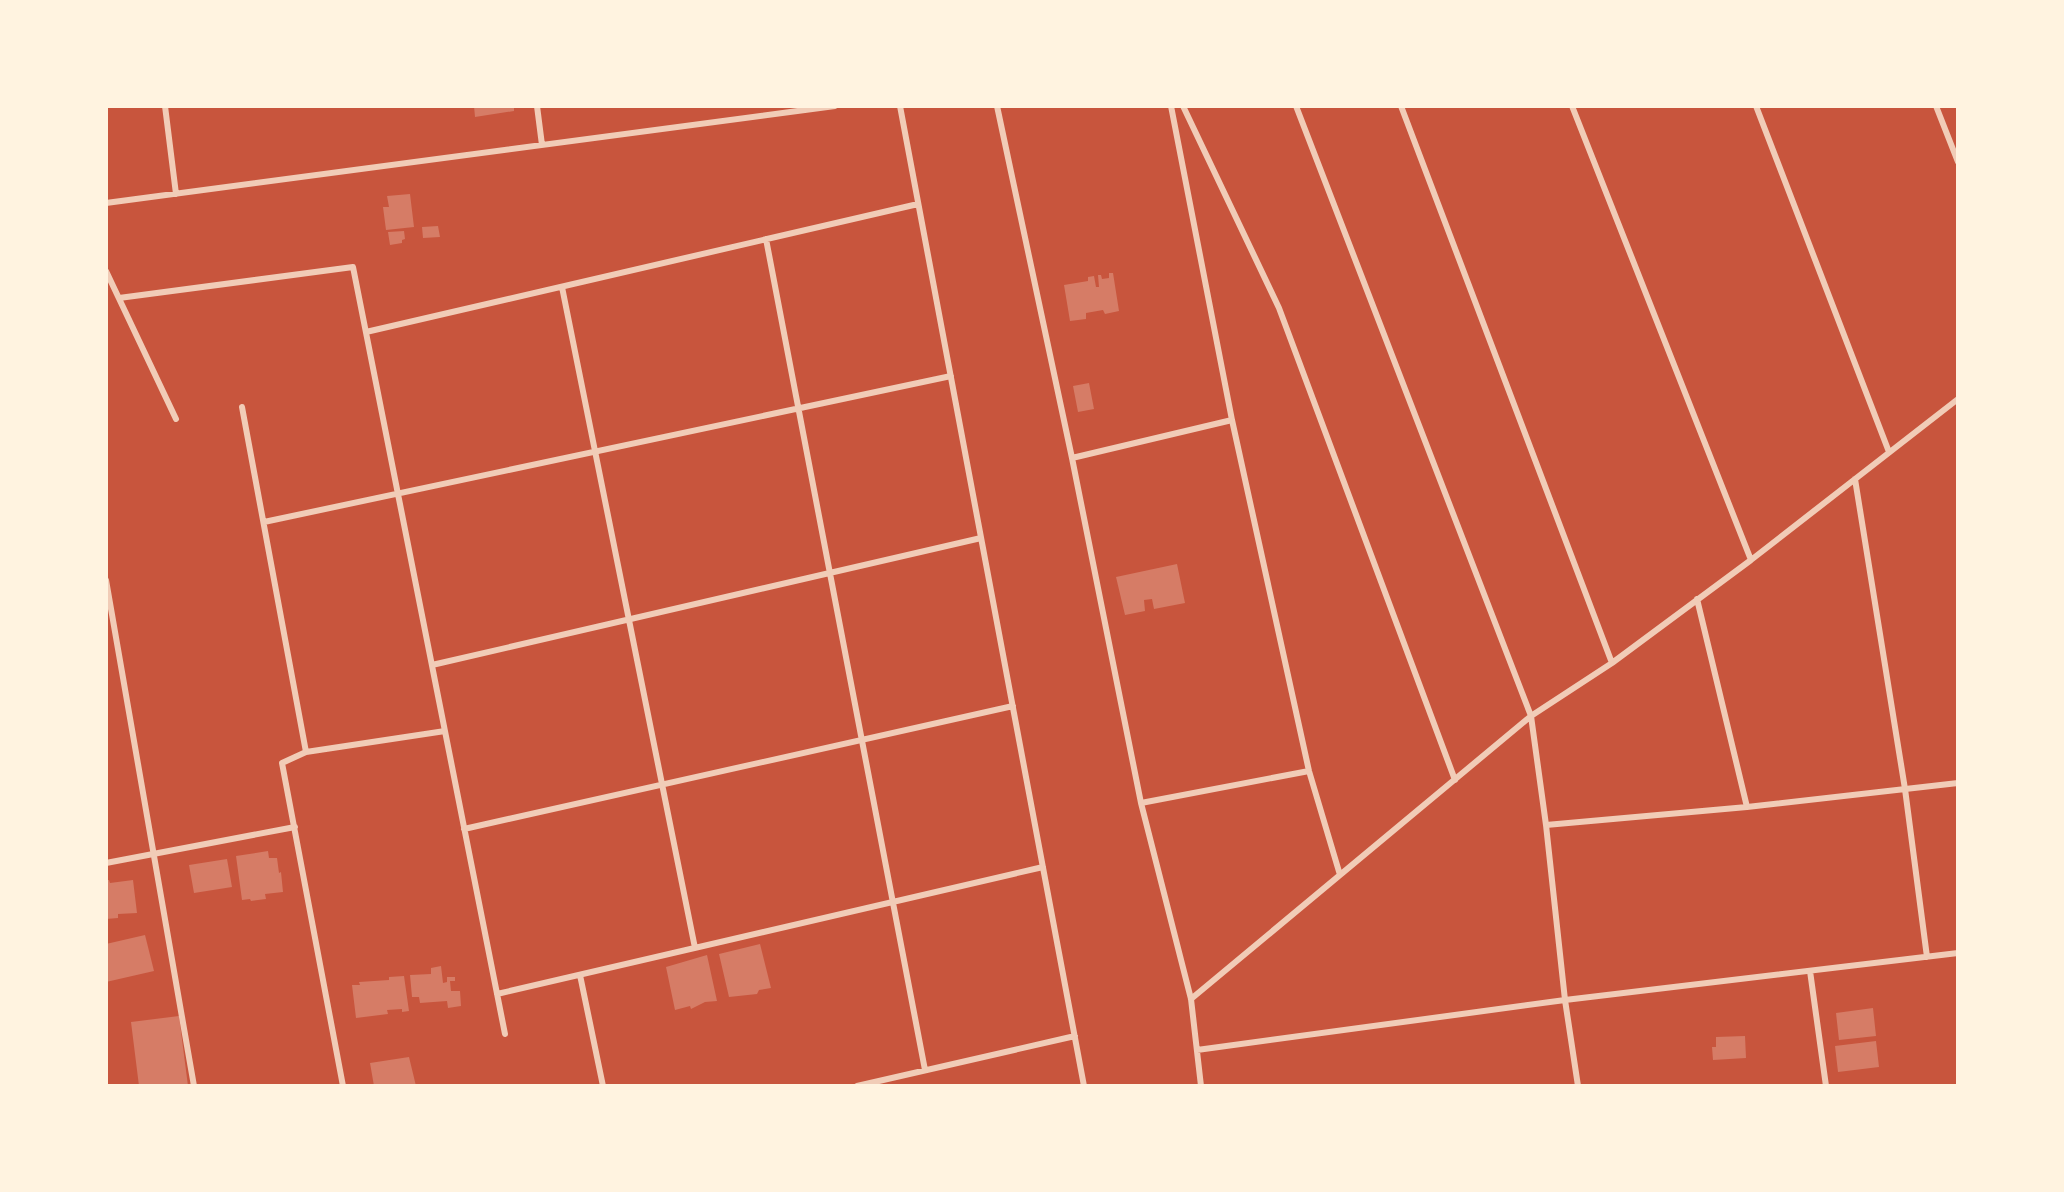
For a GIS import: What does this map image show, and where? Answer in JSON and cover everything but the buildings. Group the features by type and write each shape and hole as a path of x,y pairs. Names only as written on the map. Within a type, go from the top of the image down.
{"street":[{"path":"165,106 176,194"},
{"path":"537,106 542,145"},
{"path":"106,203 835,106"},
{"path":"900,106 1084,1086"},
{"path":"997,106 1072,458 1141,803 1191,999 1201,1086"},
{"path":"1171,106 1232,420 1309,771 1340,875"},
{"path":"1183,106 1279,308 1455,780"},
{"path":"1296,106 1531,716 1546,825 1565,1000 1578,1086"},
{"path":"1401,106 1612,663"},
{"path":"1572,106 1751,560"},
{"path":"1756,106 1888,453"},
{"path":"1936,106 1958,162"},
{"path":"366,332 918,204"},
{"path":"766,239 925,1070"},
{"path":"119,298 353,267 505,1034"},
{"path":"106,271 176,419"},
{"path":"562,287 695,948"},
{"path":"264,522 951,376"},
{"path":"1191,999 1531,716 1612,663 1751,560 1958,399"},
{"path":"242,407 306,752"},
{"path":"1072,458 1232,420"},
{"path":"1855,479 1905,789 1927,957"},
{"path":"432,664 981,538"},
{"path":"106,580 194,1086"},
{"path":"1697,599 1747,807"},
{"path":"464,829 1013,706"},
{"path":"343,1086 282,763 306,752 445,731"},
{"path":"1141,803 1309,771"},
{"path":"1546,825 1747,807 1958,783"},
{"path":"106,862 294,827"},
{"path":"497,994 1043,867"},
{"path":"1197,1050 1565,1000 1958,953"},
{"path":"1810,971 1826,1086"},
{"path":"580,975 603,1086"},
{"path":"861,1085 1075,1036"}]}
